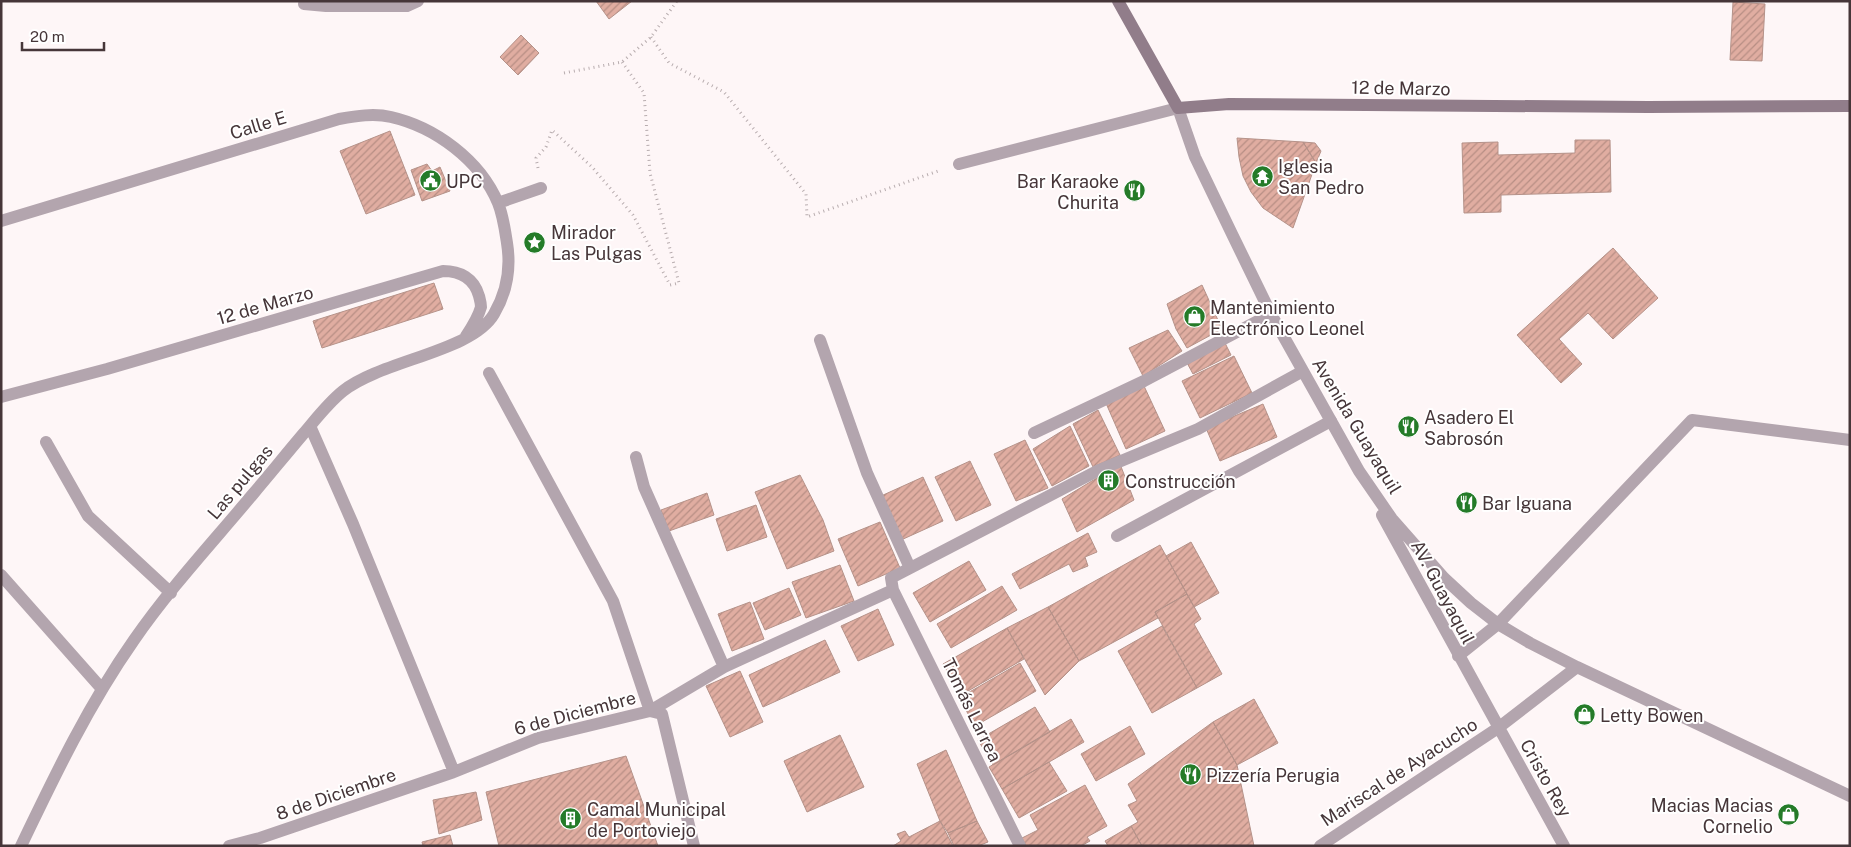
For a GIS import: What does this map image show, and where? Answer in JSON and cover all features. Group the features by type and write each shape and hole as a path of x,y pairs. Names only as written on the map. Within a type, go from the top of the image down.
{"street":[{"path":"304,4 326,6 407,6 418,1"},
{"name":"Avenida Guayaquil","path":"1118,1 1178,108 1195,157 1271,314 1359,471 1392,519 1416,548 1464,597 1498,624 1530,643 1850,796"},
{"name":"12 de Marzo","path":"959,164 1178,108 1229,104 1648,107 1850,106"},
{"name":"Calle E","path":"1,221 339,119 364,116 389,116 433,133 470,162 484,179 498,203"},
{"path":"498,203 541,188"},
{"name":"Las pulgas","path":"21,846 62,759 102,689 133,641 170,592 310,426 343,392 361,379 380,370 463,340 480,330 493,316 502,299 508,277 509,254 498,203"},
{"name":"12 de Marzo","path":"1,397 107,370 443,271 454,271 466,276 477,288 481,305 477,320 463,340"},
{"path":"1034,433 1144,381 1271,314"},
{"path":"820,340 868,473 910,568"},
{"path":"893,590 892,578 910,568 1097,471 1198,429 1303,370"},
{"path":"489,374 613,601 650,711 662,714 694,846"},
{"path":"1458,656 1498,624 1692,420 1850,440"},
{"path":"1117,536 1331,421"},
{"path":"310,426 353,524 454,772"},
{"path":"46,442 88,516 170,592"},
{"path":"636,457 644,487 724,666"},
{"name":"AV. Guayaquil","path":"1359,471 1498,728"},
{"path":"1,575 102,689"},
{"name":"6 de Diciembre","path":"454,772 538,738 650,711 724,666 893,590"},
{"name":"Tomás Larrea","path":"893,590 1020,846"},
{"name":"Mariscal de Ayacucho","path":"1320,846 1498,728 1577,667"},
{"name":"Cristo Rey","path":"1498,728 1564,846"},
{"name":"8 de Diciembre","path":"229,846 260,838 454,772"}],"path":[{"path":"564,73 622,62 651,37 677,1"},
{"path":"651,37 669,63 724,92 806,194 808,217 959,164"},
{"path":"541,188 536,158 546,147 552,130 592,167 633,215 670,285 679,283 650,173 644,93 622,62"}],"building":[{"path":"596,1 632,1 609,19"},
{"path":"1733,2 1765,4 1762,61 1730,60"},
{"path":"521,35 539,53 518,75 500,57"},
{"path":"390,131 415,195 366,214 340,151"},
{"path":"1237,138 1303,142 1316,163 1293,228 1263,208 1251,192 1243,176"},
{"path":"1575,140 1610,140 1611,192 1501,195 1501,212 1464,213 1462,143 1498,142 1498,155 1575,153"},
{"path":"1303,142 1315,143 1321,151 1316,163"},
{"name":"UPC","path":"427,164 432,171 440,167 450,191 422,201 411,170"},
{"path":"1613,248 1658,298 1613,339 1588,313 1559,339 1582,364 1561,383 1517,335"},
{"path":"434,283 443,309 322,348 313,321"},
{"name":"Mantenimiento Electrónico Leonel","path":"1202,285 1222,329 1187,348 1176,329 1167,304"},
{"path":"1168,330 1182,351 1143,376 1129,348"},
{"path":"1224,341 1231,355 1193,374 1186,361"},
{"path":"1234,356 1252,393 1200,418 1182,381"},
{"path":"1144,386 1165,431 1126,449 1105,401"},
{"path":"1263,404 1277,437 1220,461 1206,428"},
{"path":"1098,410 1120,455 1093,467 1073,424"},
{"path":"1070,426 1089,466 1052,486 1033,449"},
{"path":"1025,440 1048,488 1016,501 994,454"},
{"path":"970,461 991,505 956,521 935,477"},
{"name":"Construcción","path":"1120,464 1134,500 1077,532 1062,499"},
{"path":"800,475 823,520 834,551 787,569 755,492"},
{"path":"923,477 943,521 901,540 881,496"},
{"path":"707,493 714,515 669,531 661,510"},
{"path":"756,505 767,537 727,551 716,519"},
{"path":"880,522 900,568 858,586 838,539"},
{"path":"1088,533 1097,552 1085,557 1088,566 1073,572 1069,564 1020,589 1012,574"},
{"path":"1191,542 1219,593 1194,607 1166,556"},
{"path":"1160,545 1187,594 1155,612 1158,618 1079,661 1048,607"},
{"path":"969,561 986,590 930,622 913,593"},
{"path":"840,565 854,601 806,618 792,582"},
{"path":"1002,586 1017,610 951,648 937,624"},
{"path":"789,588 801,615 765,630 753,603"},
{"path":"1187,594 1201,619 1194,624 1222,674 1197,688 1155,612"},
{"path":"750,602 764,639 732,651 718,614"},
{"path":"1048,607 1079,661 1045,695 1007,628"},
{"path":"878,609 894,645 858,661 841,626"},
{"path":"1162,626 1197,688 1152,713 1118,651"},
{"path":"1007,628 1024,659 961,695 943,664"},
{"path":"825,640 840,672 763,707 749,675"},
{"path":"1020,663 1036,691 975,726 959,698"},
{"path":"740,671 763,722 730,737 706,686"},
{"path":"1254,699 1278,743 1237,765 1213,722"},
{"path":"1035,707 1050,732 993,765 978,740"},
{"path":"1071,719 1084,742 1002,789 989,767"},
{"name":"Pizzería Perugia","path":"1213,722 1237,765 1254,846 1142,846 1131,826 1138,822 1128,805 1137,801 1128,784"},
{"path":"1130,726 1145,754 1096,781 1081,754"},
{"path":"840,735 864,787 807,812 784,761"},
{"path":"946,750 977,821 948,833 940,821 917,764"},
{"name":"Camal Municipal de Portoviejo","path":"626,756 658,846 499,846 486,792"},
{"path":"1049,762 1067,791 1019,818 1002,789"},
{"path":"1085,785 1107,826 1087,837 1090,841 1081,846 1026,846 1022,838 1038,830 1030,815"},
{"path":"476,792 482,820 439,834 433,800"},
{"path":"940,821 953,846 893,846 901,841 897,834 905,831 909,837"},
{"path":"977,821 988,842 978,846 954,846 948,833"},
{"path":"1131,826 1142,846 1108,846 1105,841"},
{"path":"450,835 453,846 423,846 422,842"}],"place":[{"name":"Iglesia San Pedro","path":"1262,176"},
{"name":"UPC","path":"430,181"},
{"name":"Bar Karaoke Churita","path":"1135,191"},
{"name":"Mirador Las Pulgas","path":"535,242"},
{"name":"Mantenimiento Electrónico Leonel","path":"1194,317"},
{"name":"Asadero El Sabrosón","path":"1408,427"},
{"name":"Construcción","path":"1109,481"},
{"name":"Bar Iguana","path":"1466,503"},
{"name":"Letty Bowen","path":"1584,715"},
{"name":"Pizzería Perugia","path":"1190,775"},
{"name":"Macias Macias Cornelio","path":"1789,815"},
{"name":"Camal Municipal de Portoviejo","path":"571,819"}]}
